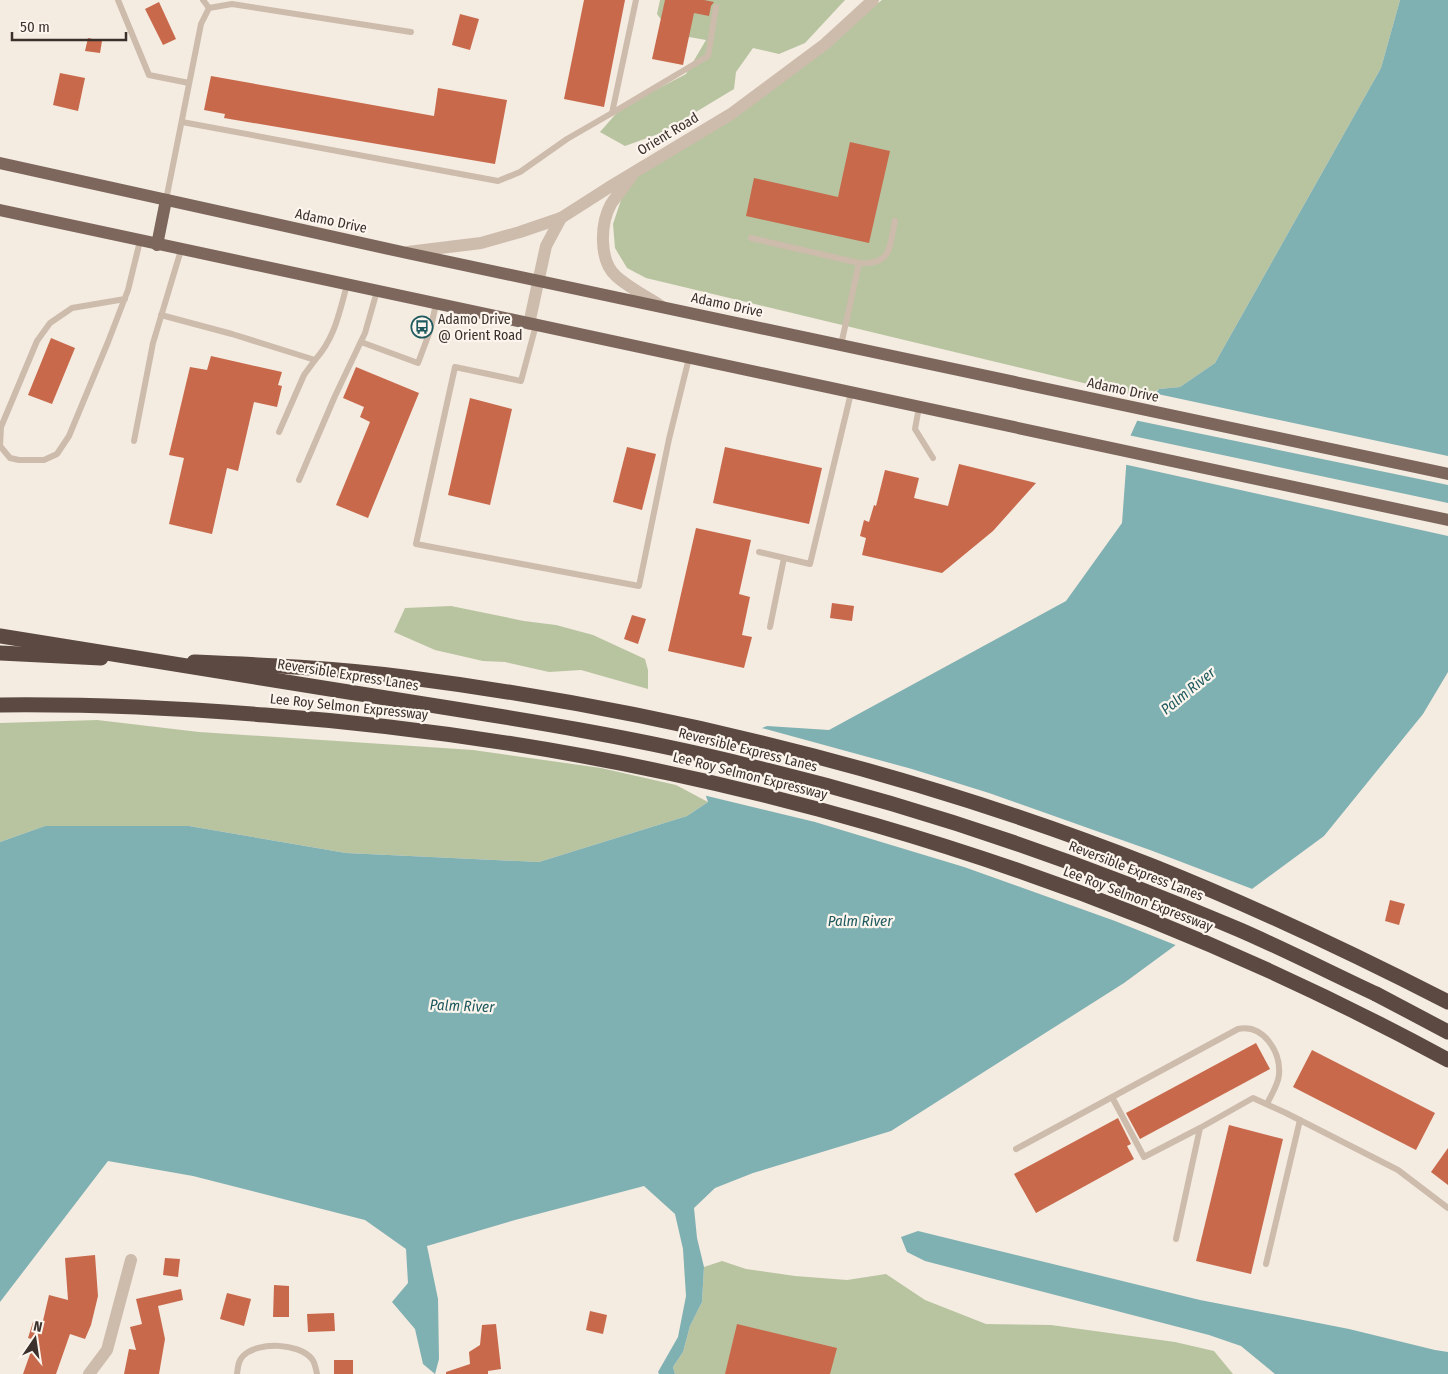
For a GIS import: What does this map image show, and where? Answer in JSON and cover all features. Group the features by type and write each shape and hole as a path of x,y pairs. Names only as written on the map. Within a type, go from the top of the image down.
{"highway":[{"name":"Reversible Express Lanes","path":"0,636 542,723 705,755 843,790 1016,844 1102,874 1180,905 1376,994 1448,1032"},
{"path":"0,653 217,663 401,676 549,699 669,722 831,761 983,805 1156,868 1316,937 1448,1002"},
{"name":"Lee Roy Selmon Expressway","path":"0,705 106,705 336,720 560,750 680,774 834,813 995,863 1120,908 1204,942 1341,1005 1448,1060"}],"main road":[{"name":"Adamo Drive","path":"0,163 406,252 1448,474"},
{"path":"157,245 166,200"},
{"path":"0,210 1448,520"}],"street":[{"name":"Orient Road","path":"532,324 537,280 546,246 561,218 731,114 825,44 873,0"},
{"path":"635,172 610,206 604,227 602,245 606,261 615,276 661,306"},
{"path":"406,252 481,243 561,218"},
{"path":"88,1374 108,1350 131,1260"}],"lane":[{"path":"118,0 149,75 189,83"},
{"path":"203,0 209,8"},
{"path":"612,113 636,0"},
{"path":"209,8 232,4 411,32"},
{"path":"182,122 498,181 520,172 567,139 708,56 716,7"},
{"path":"166,200 201,24 209,8"},
{"path":"751,238 859,263 874,264 885,258 895,221"},
{"path":"125,298 72,308 50,323 37,341 1,427 0,446 10,458 44,460 57,454 69,436 125,298 140,241"},
{"path":"134,441 153,343 181,250"},
{"path":"842,345 859,263"},
{"path":"279,432 304,375 328,345 347,285"},
{"path":"299,480 334,396 366,333 377,291"},
{"path":"361,342 418,362 430,331 436,304"},
{"path":"161,316 232,334 315,360"},
{"path":"532,324 521,381 456,367 416,544 639,586 669,439 689,358"},
{"path":"759,552 810,564 851,393"},
{"path":"919,407 915,429 932,458"},
{"path":"770,627 784,558"},
{"path":"1016,1149 1238,1029 1247,1027 1258,1031 1264,1036 1277,1055 1278,1077 1267,1104"},
{"path":"1112,1097 1144,1157 1253,1098 1398,1170 1448,1208"},
{"path":"1266,1264 1300,1120"},
{"path":"1176,1240 1200,1128"},
{"path":"237,1374 238,1363 245,1354 262,1347 278,1346 295,1347 304,1352 313,1360 317,1374"}],"green space":[{"path":"660,0 845,0 805,43 779,54 753,48 736,72 734,89 661,133 625,146 600,132 621,108 686,74 706,40 672,34 657,14"},
{"path":"882,0 1400,0 1381,68 1215,363 1180,387 1159,389 1146,398 646,278 627,268 615,248 613,224 625,188 641,172 784,78"},
{"path":"451,606 524,621 556,625 593,635 645,659 648,670 648,689 581,670 549,672 505,662 483,661 435,650 394,632 405,608"},
{"path":"97,720 199,732 473,750 601,768 676,785 708,802 687,816 539,862 346,853 189,826 45,826 0,842 0,723"},
{"path":"722,1261 746,1269 795,1276 847,1280 886,1274 925,1300 986,1324 1051,1325 1175,1342 1214,1351 1233,1374 675,1374 673,1367 683,1352 690,1326 702,1302 704,1267"}],"water":[{"name":"Palm River","path":"1400,0 1448,0 1448,672 1423,714 1324,836 1124,983 891,1131 753,1173 715,1188 694,1208 697,1238 704,1267 702,1302 690,1326 683,1352 673,1367 675,1374 659,1374 658,1372 678,1337 686,1296 683,1249 675,1214 644,1186 515,1220 427,1246 438,1299 439,1359 435,1374 423,1364 415,1329 392,1302 408,1283 406,1249 365,1220 193,1176 108,1161 0,1302 0,842 45,826 189,826 346,853 539,862 687,816 708,802 696,767 728,742 767,726 829,730 1066,601 1122,523 1128,441 1143,408 1159,389 1180,387 1215,363 1381,68"},
{"path":"918,1231 1200,1300 1349,1329 1448,1352 1448,1374 1275,1374 1241,1346 1209,1335 925,1261 907,1252 901,1237"}],"pier":[{"path":"1153,393 1448,456 1448,485 1134,420 1141,406"},
{"path":"1128,435 1448,503 1448,536 1123,464 1125,441"},
{"path":"758,727 912,769 989,793 1150,850 1255,890 1178,946 1115,921 964,867 815,822 703,795 693,768 694,765 726,740"}],"building":[{"path":"584,0 625,0 604,107 564,99"},
{"path":"665,0 704,0 714,2 709,16 694,13 683,65 652,59"},
{"path":"159,2 176,39 163,45 145,9"},
{"path":"460,14 479,19 470,50 452,45"},
{"path":"88,38 102,41 100,53 85,51"},
{"path":"60,73 85,78 78,111 53,105"},
{"path":"211,76 434,116 438,88 507,100 495,164 224,118 225,114 204,110"},
{"path":"850,142 890,151 869,243 746,216 754,178 838,197"},
{"path":"51,338 75,348 52,404 28,395"},
{"path":"211,356 282,372 278,385 282,386 277,407 254,402 238,471 227,468 212,534 169,524 184,458 169,455 190,367 207,370"},
{"path":"356,367 419,393 368,518 336,505 370,422 360,417 364,407 343,398"},
{"path":"470,398 512,409 490,505 448,495"},
{"path":"627,447 656,454 642,510 613,502"},
{"path":"725,447 822,468 809,524 713,503"},
{"path":"959,464 1036,483 993,531 942,573 862,555 866,538 860,536 864,520 869,522 874,505 876,506 885,470 919,478 914,498 948,506"},
{"path":"696,528 751,540 739,594 750,597 742,635 752,637 744,668 668,651"},
{"path":"832,603 854,606 852,621 830,618"},
{"path":"632,615 646,619 638,644 624,639"},
{"path":"1390,900 1405,904 1399,925 1385,921"},
{"path":"1256,1043 1270,1069 1140,1139 1126,1113"},
{"path":"1312,1050 1435,1113 1416,1150 1293,1087"},
{"path":"1118,1118 1131,1144 1127,1146 1134,1159 1036,1213 1014,1174"},
{"path":"1229,1125 1283,1139 1251,1274 1196,1261"},
{"path":"1448,1148 1448,1185 1431,1172"},
{"path":"95,1255 98,1296 91,1325 85,1339 70,1334 56,1374 23,1374 35,1340 28,1338 33,1322 42,1325 49,1295 68,1300 65,1258"},
{"path":"165,1258 180,1259 178,1277 163,1275"},
{"path":"274,1285 289,1286 289,1317 273,1317"},
{"path":"181,1289 183,1300 158,1306 165,1339 159,1374 124,1374 129,1349 136,1350 130,1327 142,1324 136,1299"},
{"path":"227,1293 251,1299 244,1326 220,1319"},
{"path":"590,1311 607,1315 603,1334 586,1330"},
{"path":"334,1313 335,1331 308,1332 307,1314"},
{"path":"496,1324 501,1369 488,1371 488,1374 446,1374 446,1372 470,1364 469,1352 480,1345 482,1325"},
{"path":"737,1324 837,1348 830,1374 725,1374"},
{"path":"334,1360 353,1360 353,1374 334,1374"}],"place":[{"name":"Adamo Drive @ Orient Road","path":"422,327"}]}
